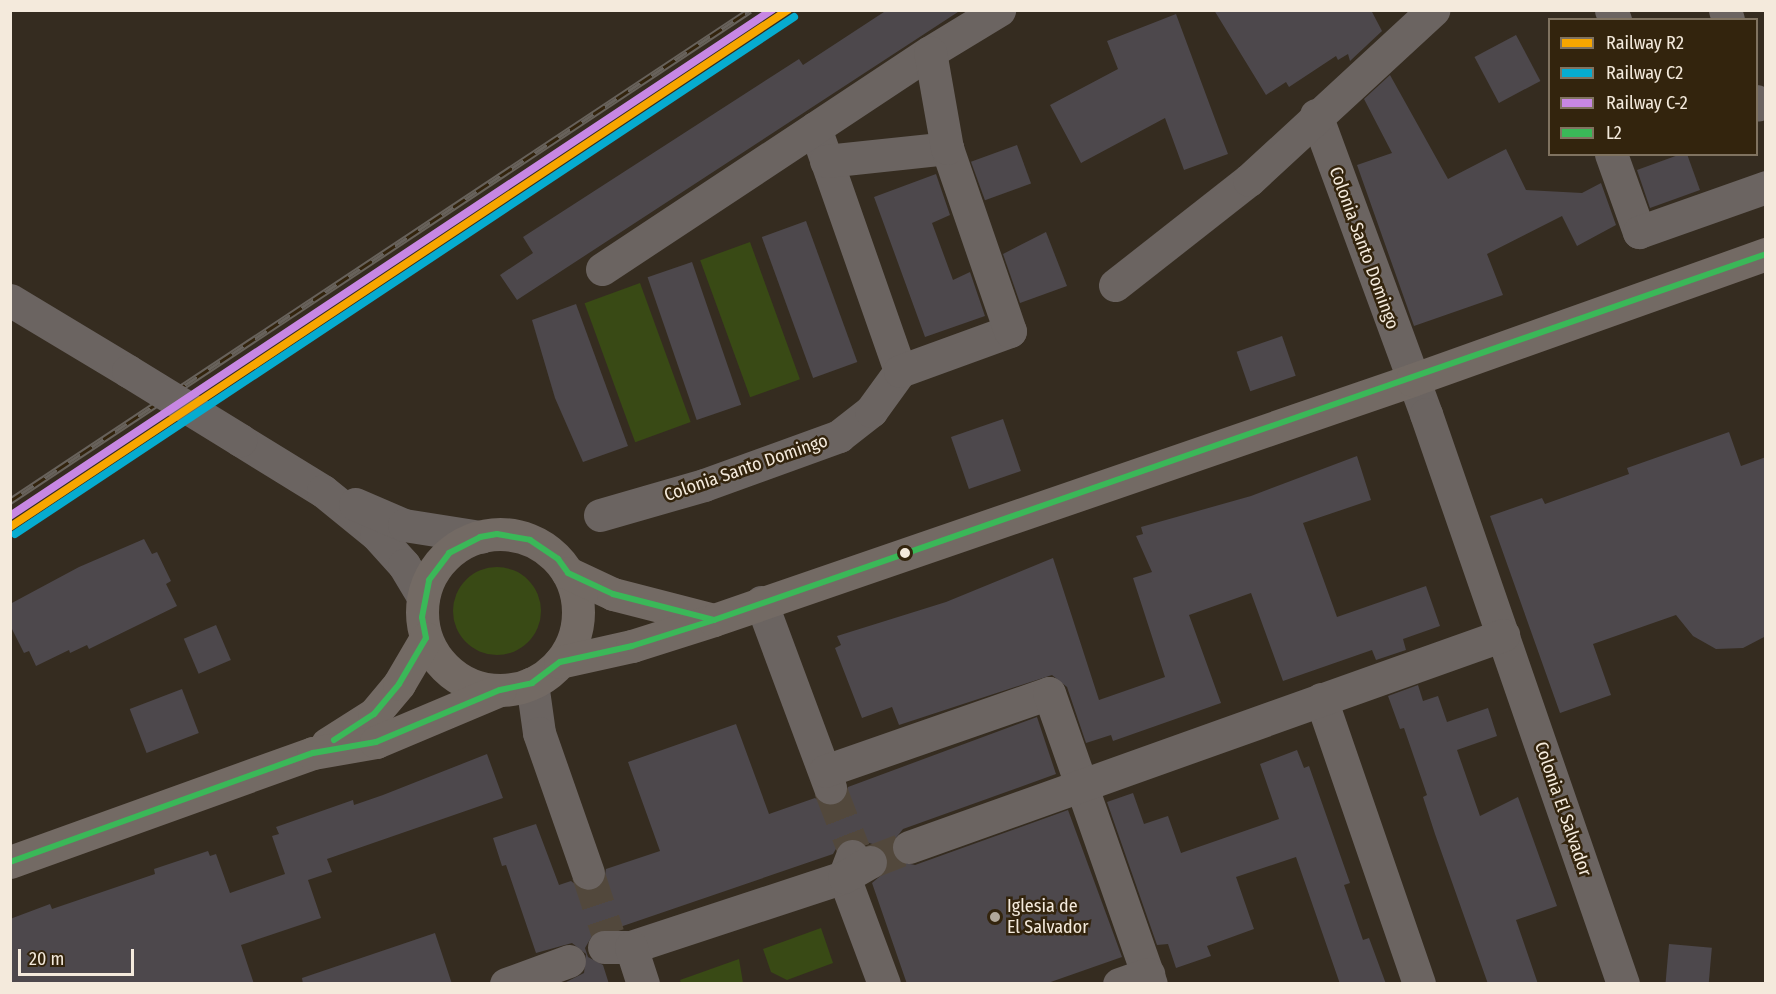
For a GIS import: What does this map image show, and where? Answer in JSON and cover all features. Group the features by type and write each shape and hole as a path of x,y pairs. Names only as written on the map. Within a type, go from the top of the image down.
{"highway":[{"path":"10,862 313,753 376,742 500,690 532,683 560,662 632,646 714,620 1412,380 1766,254"},
{"path":"500,690 463,681 435,654 426,638 423,597 433,573 449,553 480,537 496,534 530,540 558,559 568,573 578,603 578,619 575,634 560,662"},
{"path":"568,573 613,594 714,620"},
{"path":"313,753 374,714 399,684 426,638"}],"street":[{"path":"602,269 930,52 999,10"},
{"path":"1115,285 1249,180 1316,115 1433,10"},
{"path":"815,129 900,371 1010,331 947,148 930,52"},
{"name":"Colonia Santo Domingo","path":"1316,115 1412,380"},
{"path":"826,162 947,148"},
{"path":"1612,156 1639,232 1766,187"},
{"path":"10,300 323,491 376,534 404,565 423,597"},
{"name":"Colonia Santo Domingo","path":"600,515 704,485 839,436 871,411 900,371"},
{"name":"Colonia El Salvador","path":"1412,380 1503,635 1623,984"},
{"path":"323,491 404,525 480,537"},
{"path":"761,603 827,779 1049,693 1083,784 1139,980"},
{"path":"909,847 1503,635"},
{"path":"532,683 539,733 588,873"},
{"path":"1321,699 1419,984"},
{"path":"643,984 614,943 856,863 884,984"},
{"path":"517,982 569,962"}],"green space":[{"path":"750,242 800,379 750,397 700,260"},
{"path":"640,283 691,422 635,442 585,303"},
{"path":"497,567 514,570 528,580 538,594 541,611 538,628 528,642 514,652 497,655 480,652 466,642 456,628 453,611 456,594 466,580 480,570"},
{"path":"821,928 833,963 787,980 771,972 763,949"},
{"path":"739,959 743,983 681,983 680,980"}],"building":[{"path":"887,10 961,10 517,300 500,275 533,253 523,237 799,59 803,65"},
{"path":"1214,10 1371,10 1382,31 1350,61 1348,54 1338,60 1336,56 1289,87 1286,82 1266,95"},
{"path":"1176,14 1228,154 1184,170 1165,118 1081,163 1050,105 1118,69 1107,41"},
{"path":"1516,35 1540,81 1499,103 1475,57"},
{"path":"1390,75 1448,179 1506,149 1526,190 1582,193 1601,183 1616,225 1577,246 1562,216 1487,254 1503,295 1414,326 1357,165 1392,153 1364,99"},
{"path":"1017,145 1031,184 985,200 971,162"},
{"path":"1676,156 1688,156 1700,190 1650,208 1637,170"},
{"path":"936,174 950,215 932,223 953,280 970,272 985,316 925,337 874,197"},
{"path":"806,221 857,362 813,378 762,237"},
{"path":"1046,232 1067,286 1020,303 1003,254"},
{"path":"692,262 741,405 697,420 648,277"},
{"path":"576,304 628,446 583,462 555,398 532,320"},
{"path":"1282,336 1296,376 1250,391 1237,352"},
{"path":"1003,419 1021,471 969,489 951,437"},
{"path":"1729,432 1741,466 1766,457 1766,636 1743,648 1716,649 1693,636 1676,615 1593,644 1611,695 1560,713 1490,516 1542,498 1545,504 1629,474 1627,468"},
{"path":"1357,456 1371,500 1303,523 1337,617 1426,586 1440,626 1403,639 1406,650 1376,660 1372,650 1283,681 1251,593 1189,615 1221,703 1113,741 1111,735 1086,743 1067,687 1052,675 899,725 892,707 862,718 835,648 841,645 837,636 946,602 1053,558 1099,700 1165,677 1133,578 1152,572 1136,536 1143,534 1141,527 1251,496"},
{"path":"144,539 152,554 157,552 171,581 166,584 177,606 89,649 87,645 70,653 69,650 36,666 29,651 24,653 10,625 10,604 79,567"},
{"path":"216,625 231,660 199,674 184,639"},
{"path":"1418,685 1423,701 1438,696 1447,722 1488,708 1497,736 1457,750 1480,816 1518,797 1557,906 1516,920 1538,984 1488,984 1435,834 1423,797 1427,795 1404,728 1400,729 1388,696"},
{"path":"182,689 199,733 147,753 130,709"},
{"path":"1037,717 1056,774 903,829 891,844 896,861 915,865 1068,810 1122,957 1045,984 907,984 872,883 886,871 886,853 879,846 850,837 840,842 833,854 617,928 595,931 585,948 588,957 603,965 609,984 562,984 584,973 586,954 572,943 536,953 506,865 502,866 493,838 536,824 559,885 571,881 584,891 594,891 603,885 606,869 660,851 628,762 736,724 769,814 815,798 826,806 836,806 845,799 848,787"},
{"path":"1297,750 1304,768 1309,766 1350,883 1344,885 1363,940 1369,938 1386,984 1340,984 1296,857 1236,877 1254,929 1207,946 1211,956 1176,968 1168,944 1157,945 1107,802 1133,793 1144,824 1168,816 1181,853 1279,819 1260,764"},
{"path":"487,754 503,798 327,859 332,872 308,880 321,918 241,945 254,984 10,984 10,919 50,904 52,909 155,874 154,869 208,851 210,856 216,854 230,893 285,874 272,836 279,834 276,827 353,800 354,805 383,795"},
{"path":"435,933 452,984 303,984 302,978"},
{"path":"1669,944 1712,948 1709,984 1666,984"}],"tunnel":[{"path":"830,788 854,850"},
{"path":"870,862 909,847"},
{"path":"588,873 608,934"}],"railway":[{"path":"10,501 750,10"}],"rail line":[{"name":"C-2","path":"10,516 772,10"},
{"name":"R2","path":"10,527 788,10"},
{"name":"C2","path":"15,534 794,17"}],"transit line":[{"name":"L2","path":"10,862 313,753 376,742 500,690 532,683 560,662 632,646 714,620 1766,254"},
{"name":"L2","path":"334,740 374,714 399,684 426,638 422,617 429,580 449,553 480,537 497,534 530,540 558,559 568,573 613,594 714,620"}],"place":[{"name":"Iglesia de El Salvador","path":"995,917"}]}
